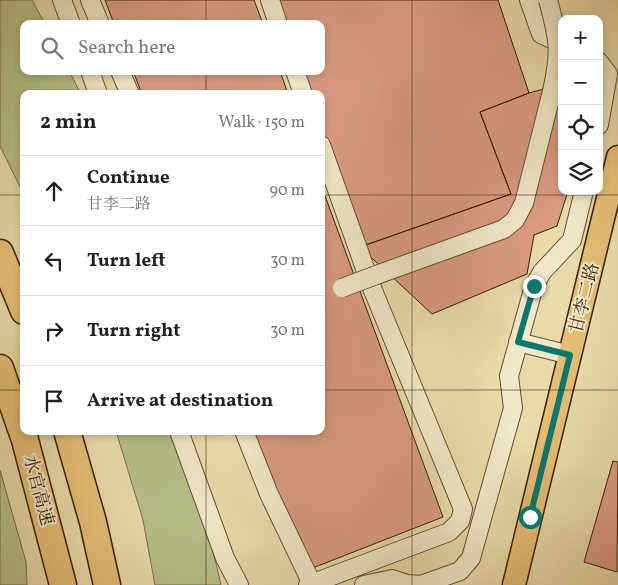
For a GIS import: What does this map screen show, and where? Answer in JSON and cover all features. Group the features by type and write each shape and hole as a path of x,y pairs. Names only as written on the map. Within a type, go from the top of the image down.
{"highway":[{"path":"0,252 20,301"},
{"name":"水官高速","path":"0,368 20,426"},
{"name":"水官高速","path":"23,435 63,585"},
{"path":"68,435 93,522 107,585"}],"main road":[{"name":"甘李二路","path":"514,585 618,157"},
{"name":"甘李二路","path":"529,585 618,221"}],"lane":[{"path":"62,0 70,20"},
{"path":"90,0 98,20"},
{"path":"270,0 277,20"},
{"path":"529,0 541,34 558,42"},
{"path":"338,289 504,229 515,220 524,203 559,59 558,36 548,0"},
{"path":"603,67 608,74 606,121"},
{"path":"91,75 97,90"},
{"path":"122,75 128,90"},
{"path":"296,75 302,90"},
{"path":"246,435 269,494 310,584 449,532 460,521 464,509 372,288 325,156"},
{"path":"364,585 393,582 421,585 460,571 471,558 514,408 509,376 534,286 542,272 572,240 583,195"},
{"path":"518,342 570,355"},
{"path":"179,435 225,558 240,585"}],"green space":[{"path":"0,0 32,0 43,20 20,20 20,75 71,75 79,90 20,90 20,187 0,146"},
{"path":"117,435 186,435 221,585 155,585 143,520"},
{"path":"0,470 26,562 27,585 0,585"}],"building":[{"path":"105,0 254,0 262,20 112,20"},
{"path":"276,0 498,0 529,93 480,112 511,194 360,247 325,144 325,90 307,90 302,75 325,75 325,20 283,20"},
{"path":"135,75 281,75 287,90 140,90"},
{"path":"558,85 558,195 567,195 557,226 534,235 527,274 432,314 360,247 511,194 480,112 529,93"},
{"path":"325,196 443,517 310,569 252,435 325,435"},
{"path":"613,461 618,462 617,572 584,562"}],"route":[{"path":"530,517 570,355 518,342 534,286"}]}
